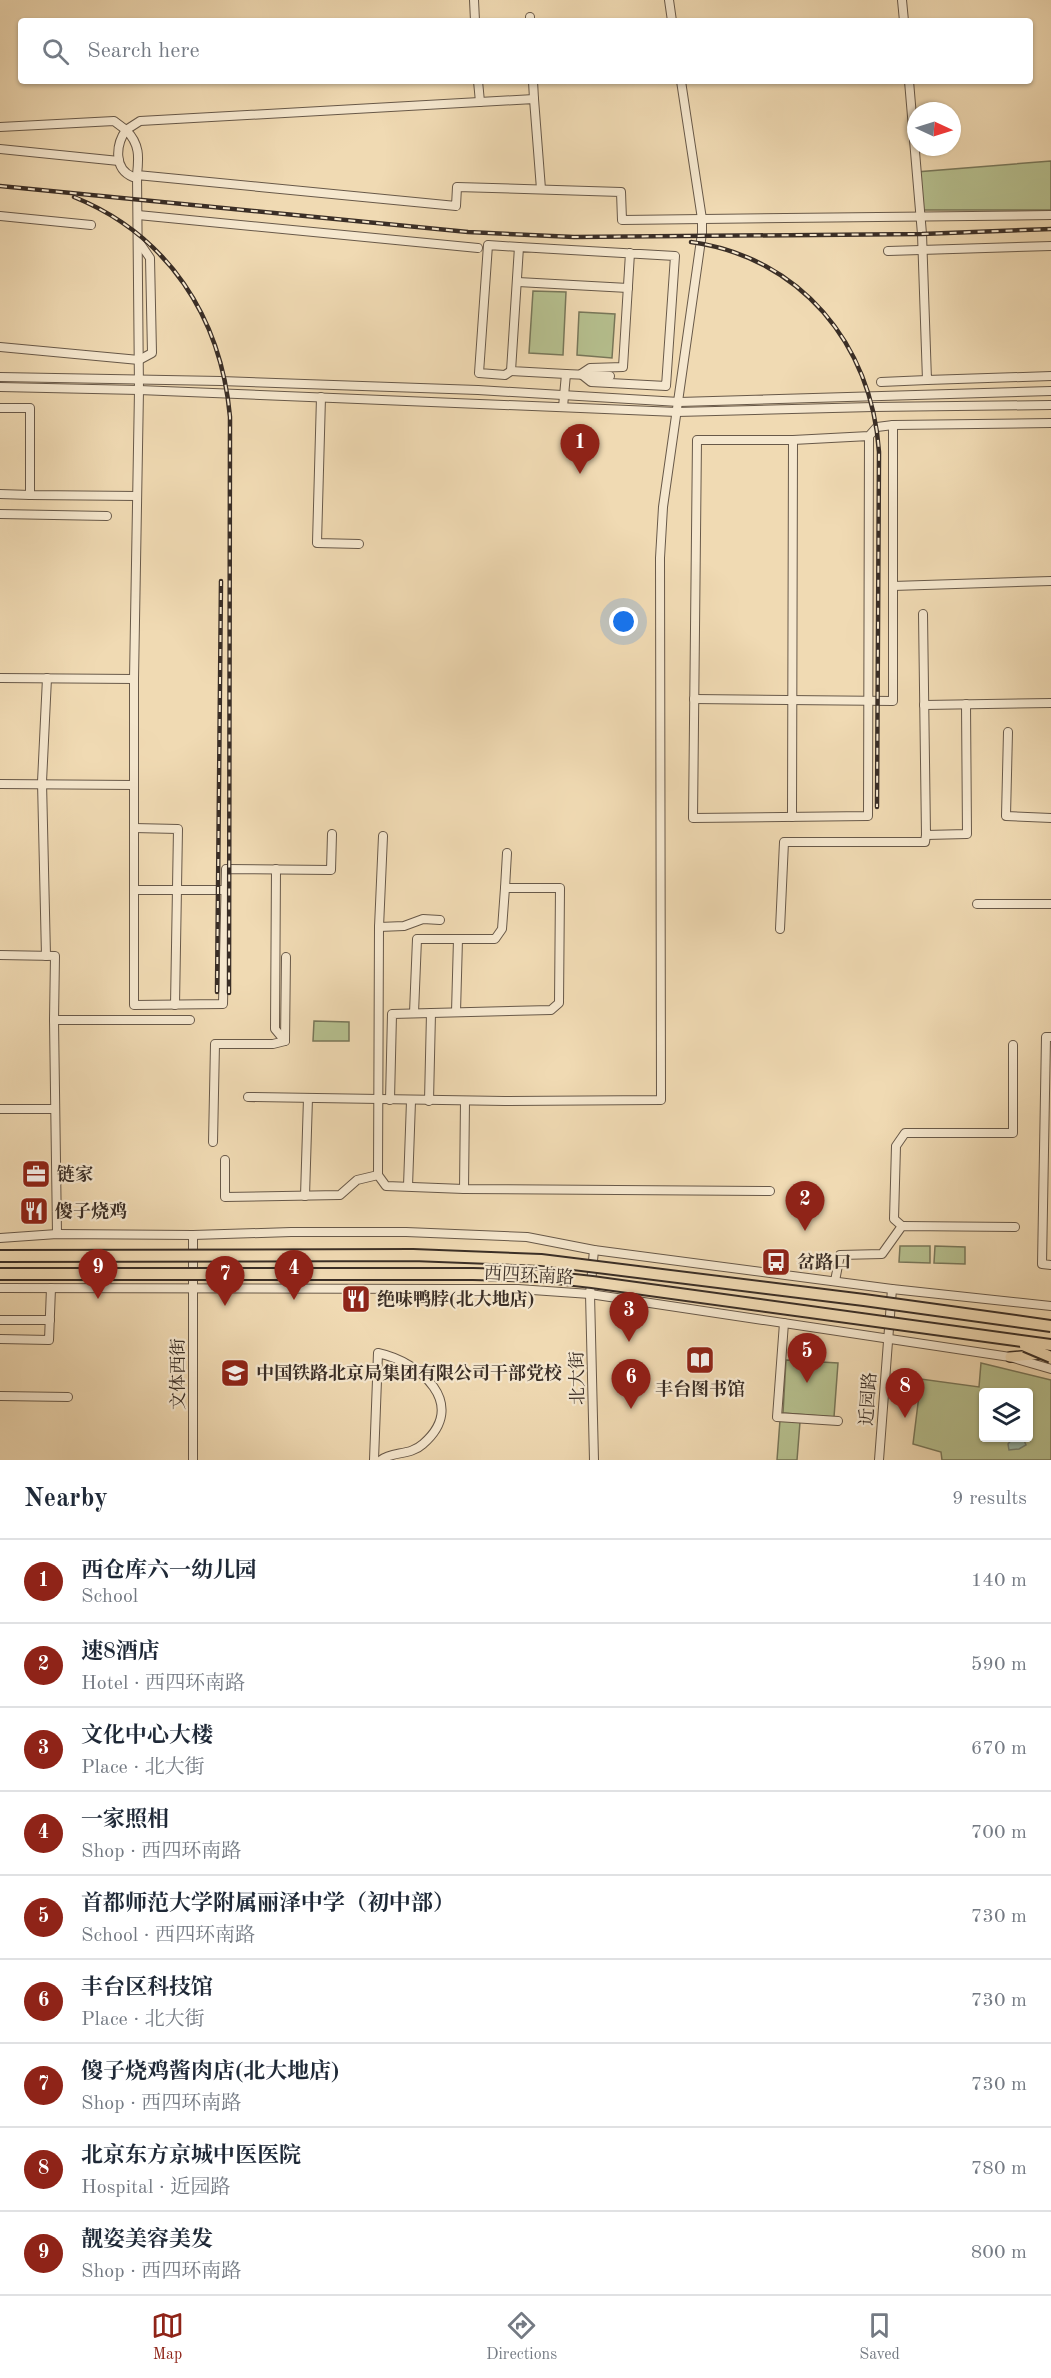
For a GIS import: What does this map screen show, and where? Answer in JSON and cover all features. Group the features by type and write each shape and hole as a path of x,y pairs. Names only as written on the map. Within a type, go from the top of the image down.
{"highway":[{"name":"西四环南路","path":"0,1256 449,1256"},
{"name":"西四环南路","path":"541,1260 1051,1325"},
{"name":"西四环南路","path":"0,1275 473,1274"},
{"name":"西四环南路","path":"495,1274 592,1282 1051,1346"},
{"path":"1010,1340 1051,1355"}],"main road":[{"name":"西四环南路","path":"0,1256 413,1255"},
{"name":"西四环南路","path":"449,1256 592,1265 1051,1325"},
{"name":"西四环南路","path":"0,1275 495,1274 539,1276 1031,1343"},
{"path":"1010,1357 1051,1355"}],"street":[{"path":"474,0 475,18"},
{"path":"669,0 672,18"},
{"path":"902,0 904,18"},
{"path":"478,84 480,102"},
{"path":"533,84 541,189"},
{"path":"248,1097 411,1101 661,1100 660,558 663,507 701,243 702,219 681,84"},
{"path":"909,84 922,250 927,380"},
{"path":"534,99 355,107 140,121 126,130 121,137 119,160 120,166 127,175 133,177 137,175 456,206 457,187 621,192 622,220 1051,215"},
{"path":"0,127 114,121 134,138 138,148 139,390 134,679 134,1005 223,1004 226,869 331,870 332,834"},
{"path":"0,149 119,160"},
{"path":"138,215 478,248"},
{"path":"0,216 91,225"},
{"path":"0,347 139,360 153,354 150,258 138,241"},
{"path":"581,374 591,382 666,386 675,256 488,245 480,373 505,375 511,371 581,374 610,376"},
{"path":"888,251 1051,246"},
{"path":"511,371 519,247"},
{"path":"581,374 590,368 623,367 630,253"},
{"path":"518,282 628,288"},
{"path":"563,407 566,374"},
{"path":"0,376 247,382 679,402 1051,392"},
{"path":"881,381 1051,376"},
{"path":"0,387 139,390 677,412 1051,405"},
{"path":"321,397 317,543 359,544"},
{"path":"0,408 30,408 30,495"},
{"path":"869,436 793,440 697,440 693,818 868,816 869,436 877,427 893,425 1051,423"},
{"path":"694,699 893,701 893,425"},
{"path":"792,817 793,440"},
{"path":"0,495 137,496"},
{"path":"0,514 107,516"},
{"path":"893,586 1051,581"},
{"path":"780,929 784,842 925,842 923,614"},
{"path":"0,678 134,679"},
{"path":"46,956 42,862 42,785 47,678"},
{"path":"924,705 1051,703"},
{"path":"926,835 967,834 966,704"},
{"path":"1008,732 1006,816 1051,818"},
{"path":"0,784 134,785"},
{"path":"135,828 178,830 175,1005"},
{"path":"383,836 379,927 377,1100 378,1175 386,1186 464,1189 770,1191"},
{"path":"414,1013 417,939 495,939 500,935 507,853"},
{"path":"276,869 274,1029 285,1041"},
{"path":"390,1100 392,1014 551,1010 559,1003 560,888 535,886 505,888"},
{"path":"135,890 226,890"},
{"path":"977,904 1051,904"},
{"path":"379,927 404,926 423,919 440,920"},
{"path":"456,1012 458,939"},
{"path":"0,955 55,956 54,1109 57,1234"},
{"path":"285,1041 286,957"},
{"path":"429,1101 431,1013"},
{"path":"54,1020 190,1020"},
{"path":"1051,1037 1046,1037 1042,1264 1051,1264"},
{"path":"213,1142 215,1044 273,1044 285,1041"},
{"path":"1013,1045 1013,1133 905,1133 896,1146 894,1219 902,1227 1015,1227"},
{"path":"305,1196 308,1098"},
{"path":"408,1186 411,1101"},
{"path":"464,1189 465,1101"},
{"path":"0,1109 54,1109"},
{"path":"225,1160 225,1197 340,1196 357,1180 378,1175"},
{"path":"835,1281 840,1255 882,1254 902,1227"},
{"name":"西四环南路","path":"0,1238 57,1234 193,1235 291,1232 472,1234 527,1237 594,1250 892,1289 1051,1306"},
{"name":"文体西街","path":"193,1235 193,1460"},
{"name":"北大街","path":"594,1250 590,1283 594,1460"},
{"name":"西四环南路","path":"0,1288 518,1289 590,1294 1010,1357 1051,1369"},
{"path":"0,1339 49,1340 51,1288"},
{"name":"近园路","path":"879,1460 892,1289"},
{"path":"0,1320 50,1320"},
{"path":"784,1323 777,1416 838,1421"},
{"path":"374,1460 378,1353 404,1361 424,1374 435,1386 441,1404 439,1421 432,1436 408,1453 384,1457 381,1460"},
{"path":"0,1396 68,1397"}],"green space":[{"path":"1051,161 1051,210 921,210 916,172"},
{"path":"533,291 566,292 563,355 529,353"},
{"path":"579,312 615,314 612,358 577,355"},
{"path":"314,1021 349,1022 349,1041 313,1041"},
{"path":"900,1246 930,1246 930,1263 899,1262"},
{"path":"935,1246 965,1247 965,1264 934,1263"},
{"path":"786,1360 838,1363 834,1417 783,1413"},
{"path":"981,1363 1051,1380 1051,1460 942,1460 941,1452 913,1444 921,1379 979,1387"},
{"path":"780,1420 800,1422 797,1460 777,1460"}],"shaded area":[{"path":"1025,1442 1026,1445 1019,1449 1009,1450 1008,1444"}],"railway":[{"path":"0,186 468,232 574,237 922,234 1051,229"},
{"path":"74,197 107,213 137,233 162,257 184,284 201,313 215,346 225,380 230,417 229,993"},
{"path":"691,242 730,251 765,266 797,287 823,312 845,342 862,376 873,413 879,452 877,807"},
{"path":"217,992 221,581"}],"place":[{"name":"西仓库六一幼儿园","path":"580,474"},
{"name":"链家","path":"36,1174"},
{"name":"傻子烧鸡","path":"34,1211"},
{"name":"速8酒店","path":"805,1231"},
{"name":"岔路口","path":"776,1262"},
{"name":"靓姿美容美发","path":"98,1299"},
{"name":"绝味鸭脖(北大地店)","path":"356,1299"},
{"name":"一家照相","path":"294,1300"},
{"name":"傻子烧鸡酱肉店(北大地店)","path":"225,1306"},
{"name":"文化中心大楼","path":"629,1342"},
{"name":"丰台图书馆","path":"700,1360"},
{"name":"中国铁路北京局集团有限公司干部党校","path":"235,1373"},
{"name":"首都师范大学附属丽泽中学（初中部）","path":"807,1383"},
{"name":"丰台区科技馆","path":"631,1409"},
{"name":"北京东方京城中医医院","path":"905,1418"}]}
